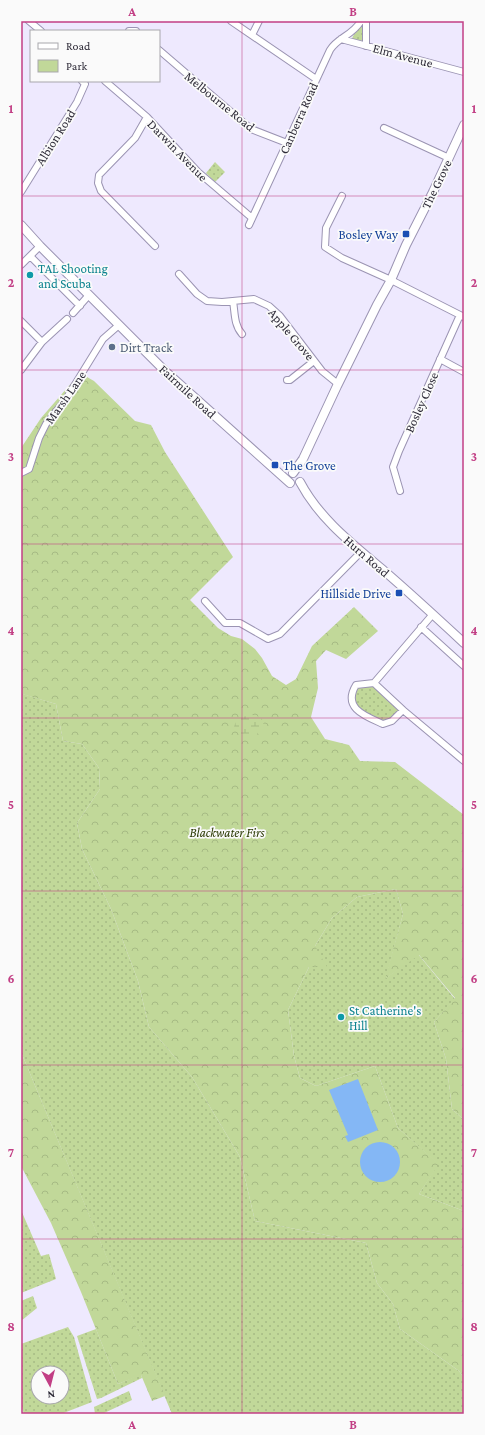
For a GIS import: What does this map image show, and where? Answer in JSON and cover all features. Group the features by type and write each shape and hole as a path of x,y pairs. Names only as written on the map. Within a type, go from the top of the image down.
{"main road":[{"name":"The Grove","path":"294,479 338,384 391,280 406,245 464,125"},
{"name":"Fairmile Road","path":"21,225 40,246 166,372 273,469 294,479"},
{"name":"Hurn Road","path":"294,479 324,517 361,552 433,614 464,643"}],"street":[{"path":"29,21 40,30"},
{"path":"231,21 316,79"},
{"path":"252,35 259,21"},
{"name":"Canberra Road","path":"249,225 316,79 334,44 354,30 361,21"},
{"path":"366,21 366,46"},
{"name":"Elm Avenue","path":"341,39 464,72"},
{"name":"Melbourne Road","path":"160,51 251,129 287,143"},
{"name":"Albion Road","path":"21,192 77,102 84,82"},
{"name":"Darwin Avenue","path":"106,82 147,117 198,172 252,218"},
{"path":"147,117 135,138 99,175 98,183 101,191 154,242"},
{"path":"384,128 449,158"},
{"path":"342,196 326,228 325,247 342,258 391,280 462,316"},
{"path":"21,265 40,246"},
{"path":"30,256 80,306"},
{"name":"Apple Grove","path":"179,274 202,299 213,302 254,299 269,306 280,316 314,361 338,384"},
{"path":"73,313 89,295"},
{"path":"233,301 236,323 238,330 242,334"},
{"name":"Bosley Close","path":"400,491 393,467 440,359 462,316"},
{"path":"21,370 42,342 67,319"},
{"path":"21,321 42,342"},
{"name":"Marsh Lane","path":"21,473 29,469 39,438 46,424 66,399 103,339 118,325"},
{"path":"440,359 464,372"},
{"path":"288,380 314,361"},
{"path":"205,602 225,623 240,623 268,639 280,634 361,552"},
{"path":"403,710 392,721 383,724 357,710 351,701 352,692 356,685 374,683 433,614"},
{"path":"421,627 464,666"},
{"path":"374,683 403,710 464,761"}],"green space":[{"path":"362,25 364,26 363,41 352,39 353,36"},
{"path":"215,162 225,172 215,182 206,173"},
{"name":"Blackwater Firs","path":"80,373 94,381 135,421 151,425 165,452 233,557 190,600 218,628 231,636 242,639 255,649 272,676 286,685 296,679 312,646 354,607 378,631 346,659 326,650 316,661 318,688 311,717 325,739 349,745 360,761 395,762 464,815 464,1120 452,1109 446,1059 434,1022 455,998 419,955 385,979 403,914 396,889 357,897 332,918 315,946 327,967 309,967 288,1010 294,1056 300,1078 316,1086 375,1066 398,1128 439,1164 419,1194 464,1211 464,1378 459,1371 400,1329 393,1304 377,1283 366,1243 255,1221 240,1157 192,1077 149,1027 138,981 111,909 82,849 77,823 100,789 99,768 82,744 63,741 56,704 22,694 21,692 21,448 41,418"},
{"path":"373,686 399,710 390,720 383,722 365,713 353,700 357,687"},
{"path":"21,692 23,694 56,704 63,741 82,744 99,768 100,789 77,823 82,849 111,909 138,981 149,1027 192,1077 240,1157 255,1221 366,1243 377,1283 393,1304 400,1329 459,1371 464,1378 464,1414 172,1414 21,1052"},
{"path":"253,715 261,718 264,727 259,729 257,735 249,737 242,736 234,727 235,724 241,718"},
{"path":"396,889 403,914 386,978 418,954 455,999 434,1022 446,1059 452,1109 464,1120 464,1211 419,1194 438,1164 398,1128 375,1066 316,1086 300,1078 294,1056 288,1010 309,967 315,946 332,918 357,897"},
{"path":"21,1052 165,1396 152,1401 141,1375 118,1384 51,1223 21,1166"},
{"path":"21,1210 41,1256 49,1254 56,1279 21,1293"},
{"path":"33,1296 37,1308 21,1321 21,1301"},
{"path":"68,1327 74,1337 92,1402 61,1414 24,1414 21,1405 21,1344"},
{"path":"96,1329 118,1384 141,1374 142,1378 97,1399 77,1336"},
{"path":"129,1391 132,1400 102,1414 95,1414 94,1407"}],"water":[{"path":"358,1079 378,1130 348,1142 345,1136 348,1135 329,1090"},
{"path":"380,1142 388,1144 394,1148 398,1154 400,1162 398,1170 394,1176 388,1180 380,1182 372,1180 366,1176 362,1170 360,1162 362,1154 366,1148 372,1144"}],"place":[{"name":"Bosley Way","path":"406,234"},
{"name":"TAL Shooting and Scuba","path":"30,275"},
{"name":"Dirt Track","path":"112,347"},
{"name":"The Grove","path":"275,465"},
{"name":"Hillside Drive","path":"399,593"},
{"name":"St Catherine's Hill","path":"341,1017"}]}
